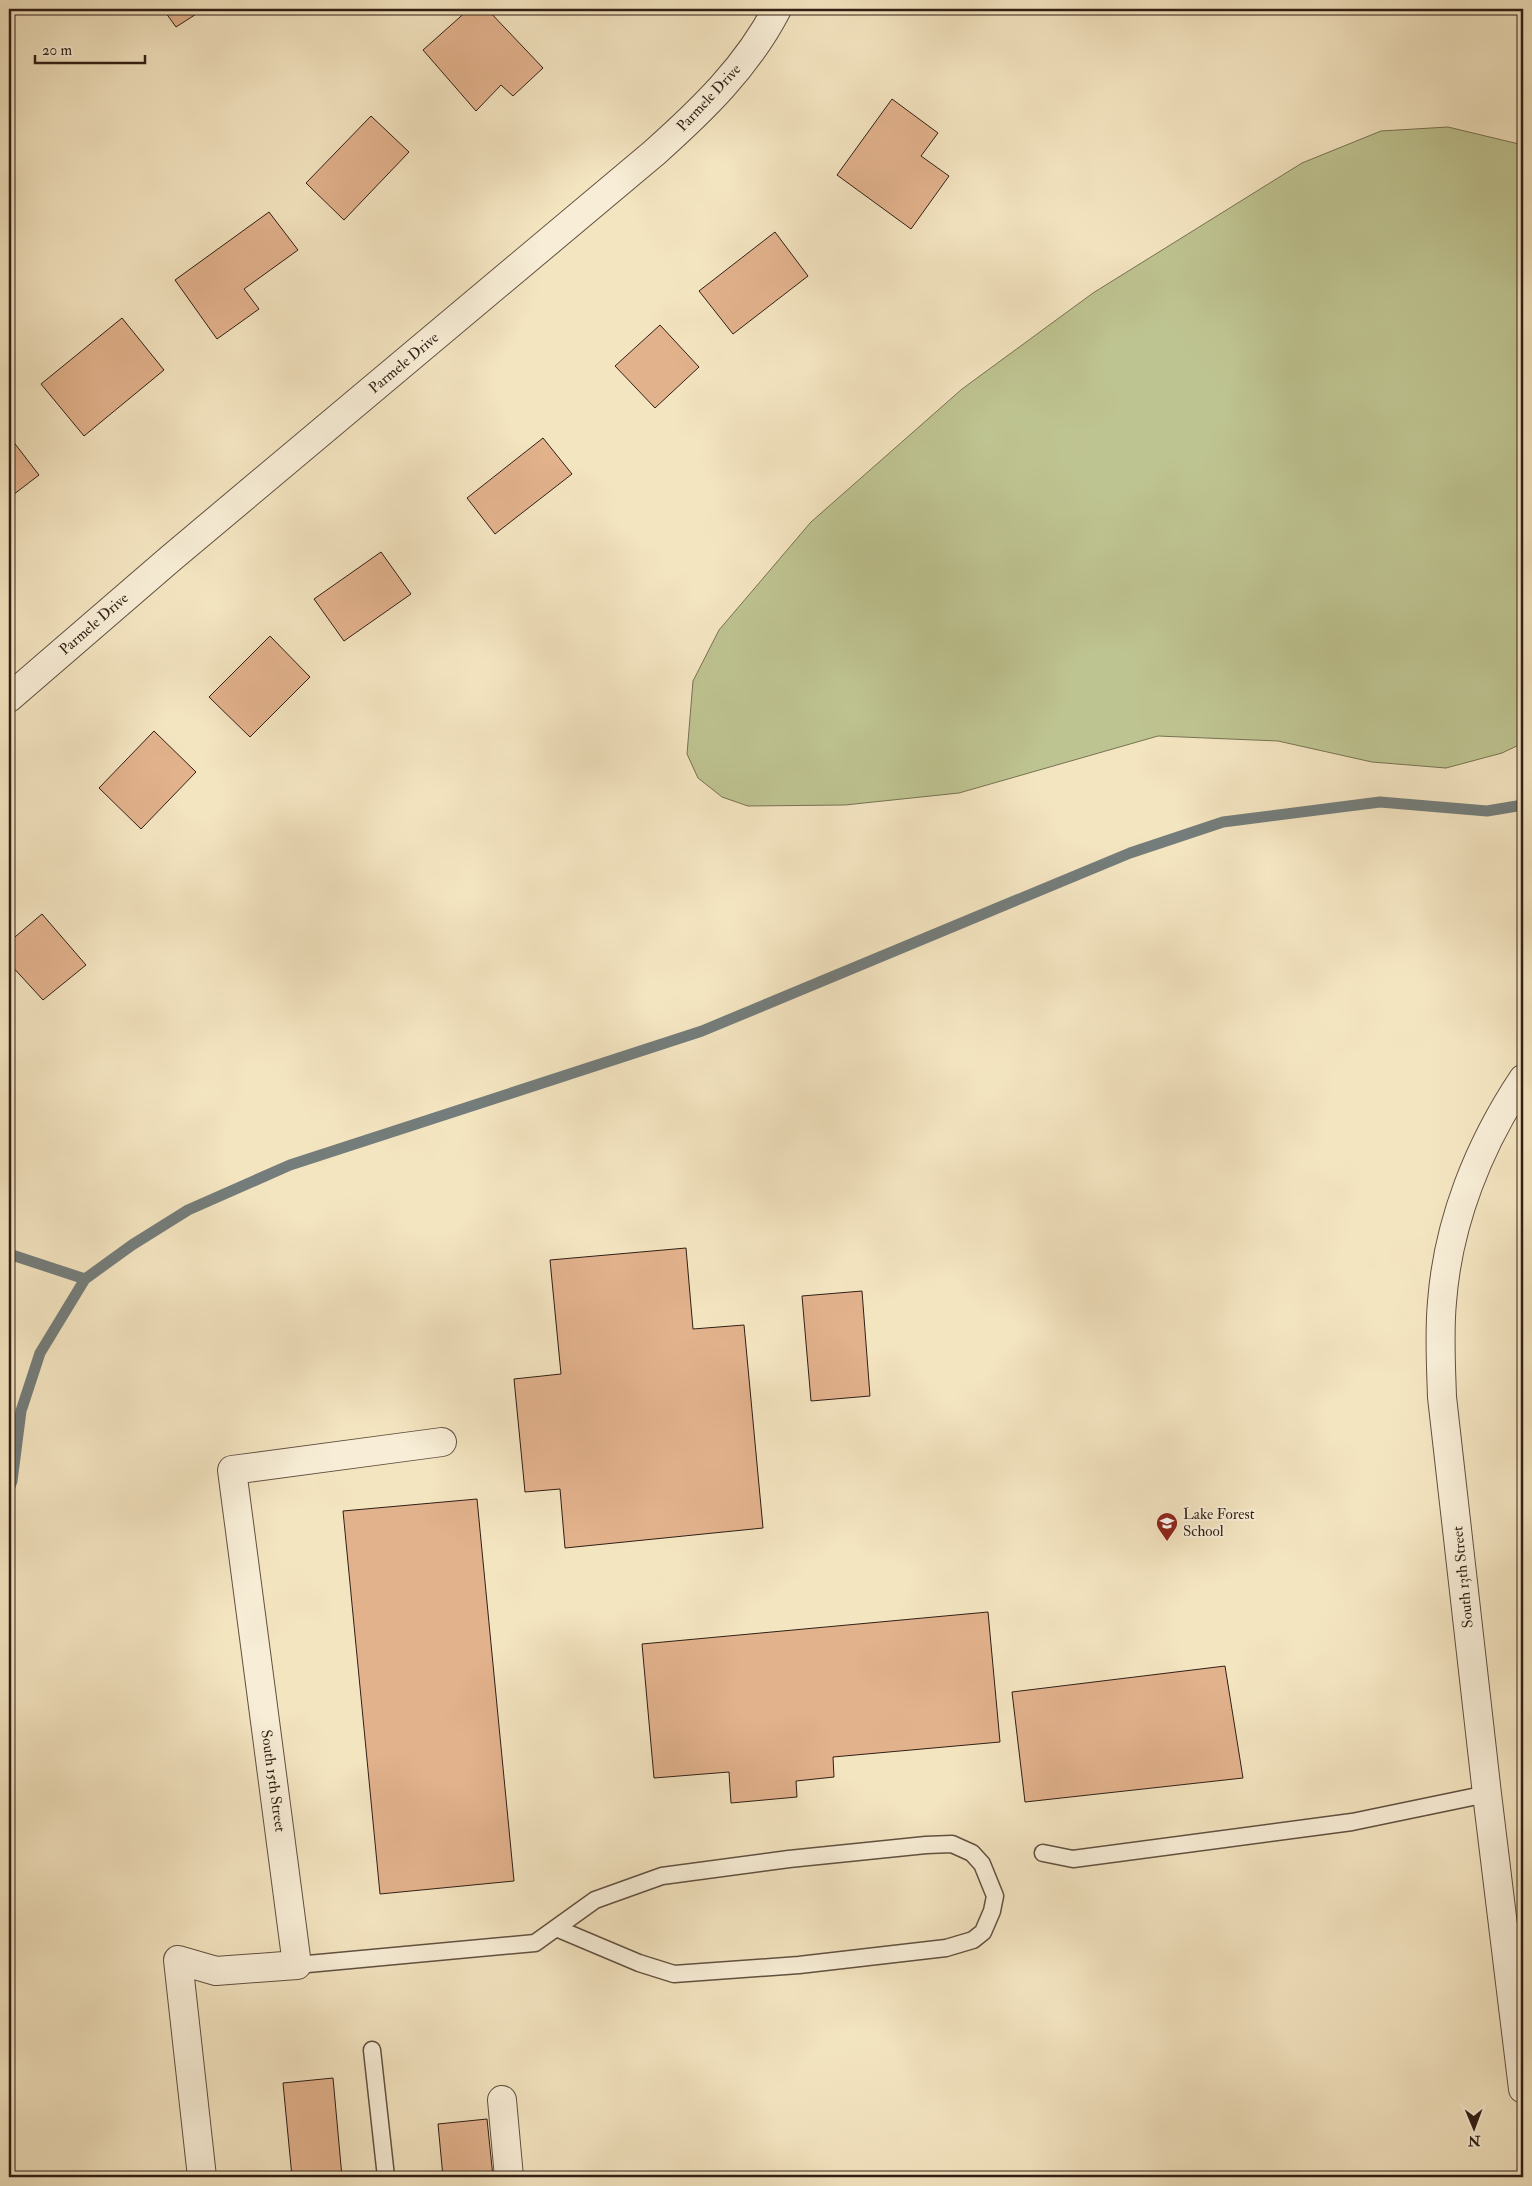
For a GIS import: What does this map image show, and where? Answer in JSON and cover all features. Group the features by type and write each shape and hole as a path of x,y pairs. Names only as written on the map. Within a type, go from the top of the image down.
{"street":[{"name":"Parmele Drive","path":"9,698 170,559 654,153 709,103 734,76 768,26 777,9"},
{"name":"South 13th Street","path":"1523,1079 1502,1111 1474,1169 1464,1195 1447,1261 1441,1310 1440,1338 1442,1397 1523,2090"},
{"name":"South 15th Street","path":"297,1965 232,1470 442,1442"},
{"path":"202,2177 178,1960 216,1971 297,1965"},
{"path":"502,2100 509,2177"}],"lane":[{"path":"1043,1853 1073,1859 1352,1822 1487,1794"},
{"path":"297,1965 535,1943 595,1900 662,1876 789,1859 926,1845 952,1844 972,1853 982,1864 995,1896 992,1911 983,1932 973,1940 946,1948 799,1965 674,1974 639,1964 556,1928"},
{"path":"372,2050 386,2177"}],"green space":[{"path":"1448,127 1523,145 1523,743 1502,753 1446,768 1372,762 1278,741 1158,736 959,793 845,805 748,806 722,797 698,778 687,754 693,681 719,630 811,522 962,389 1093,293 1302,163 1381,131"}],"building":[{"path":"163,9 204,9 176,27"},
{"path":"469,9 487,9 543,68 513,96 501,85 476,111 423,50"},
{"path":"892,99 938,133 921,156 949,176 911,229 837,175"},
{"path":"371,116 409,152 344,220 306,183"},
{"path":"269,212 298,250 244,289 259,309 217,339 175,280"},
{"path":"775,232 808,276 733,334 699,291"},
{"path":"122,318 164,370 84,436 41,384"},
{"path":"660,325 699,367 655,408 615,366"},
{"path":"9,436 39,475 9,498"},
{"path":"543,438 572,474 495,534 467,498"},
{"path":"381,552 411,594 344,641 314,599"},
{"path":"270,636 310,677 250,737 209,697"},
{"path":"154,731 196,772 141,829 99,788"},
{"path":"42,914 86,965 43,1000 9,963 9,942"},
{"path":"686,1248 693,1329 744,1325 763,1528 565,1548 560,1489 525,1492 514,1379 561,1374 550,1260"},
{"path":"862,1291 870,1396 811,1401 802,1296"},
{"path":"477,1499 514,1881 380,1894 343,1511"},
{"path":"988,1612 1000,1742 833,1757 834,1777 796,1781 797,1797 731,1803 729,1772 654,1778 642,1644"},
{"path":"1225,1666 1243,1778 1025,1802 1012,1692"},
{"path":"333,2078 342,2177 292,2177 283,2083"},
{"path":"487,2119 493,2177 443,2177 438,2124"}],"waterway":[{"path":"9,1489 12,1481 21,1411 40,1353 85,1279 132,1245 188,1210 290,1165 702,1031 1130,853 1223,822 1380,802 1487,811 1523,805"},
{"path":"9,1254 85,1279"}],"place":[{"name":"Lake Forest School","path":"1167,1542"}]}
